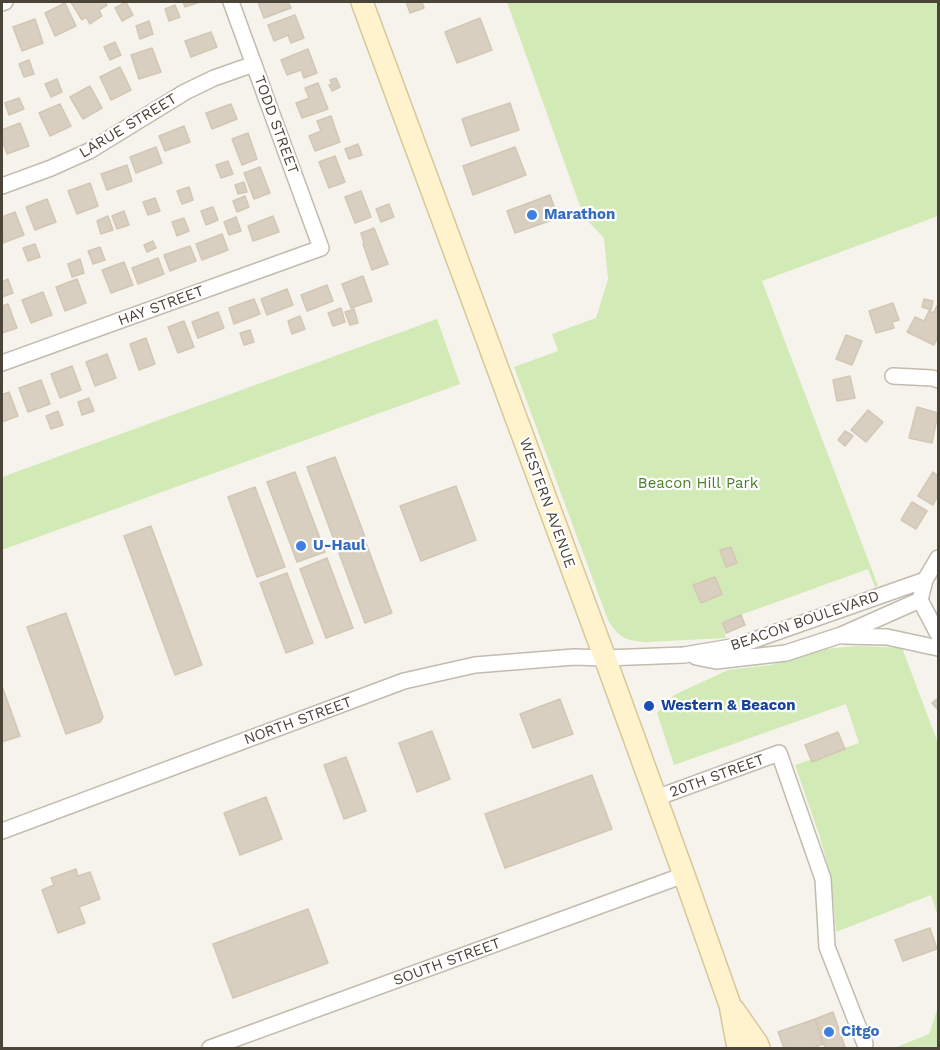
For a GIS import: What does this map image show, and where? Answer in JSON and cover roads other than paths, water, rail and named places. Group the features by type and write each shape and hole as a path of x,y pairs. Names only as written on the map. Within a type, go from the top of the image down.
{"main road":[{"name":"WESTERN AVENUE","path":"362,2 684,875 730,1005 738,1048"},
{"name":"WESTERN AVENUE","path":"730,1005 759,1048"}],"street":[{"name":"TODD STREET","path":"231,2 321,248"},
{"name":"LARUE STREET","path":"2,186 79,155 185,92 214,78 254,64"},
{"name":"HAY STREET","path":"2,363 321,248"},
{"path":"893,376 939,380"},
{"path":"939,558 925,580 920,600 939,634"},
{"name":"BEACON BOULEVARD","path":"605,658 684,656 737,646 925,580"},
{"name":"BEACON BOULEVARD","path":"684,656 716,661 786,653 841,635 920,600"},
{"name":"BEACON BOULEVARD","path":"841,635 887,637 939,648"},
{"name":"NORTH STREET","path":"2,831 404,681 475,665 574,657 605,658"},
{"name":"20TH STREET","path":"656,798 779,753 824,879 827,948 865,1044"},
{"name":"SOUTH STREET","path":"210,1048 684,875"}],"place":[{"name":"Marathon","path":"532,215"},
{"name":"U-Haul","path":"301,546"},
{"name":"Western & Beacon","path":"649,706"},
{"name":"Citgo","path":"829,1032"}],"park label":[{"name":"Beacon Hill Park","path":"698,484"}]}
